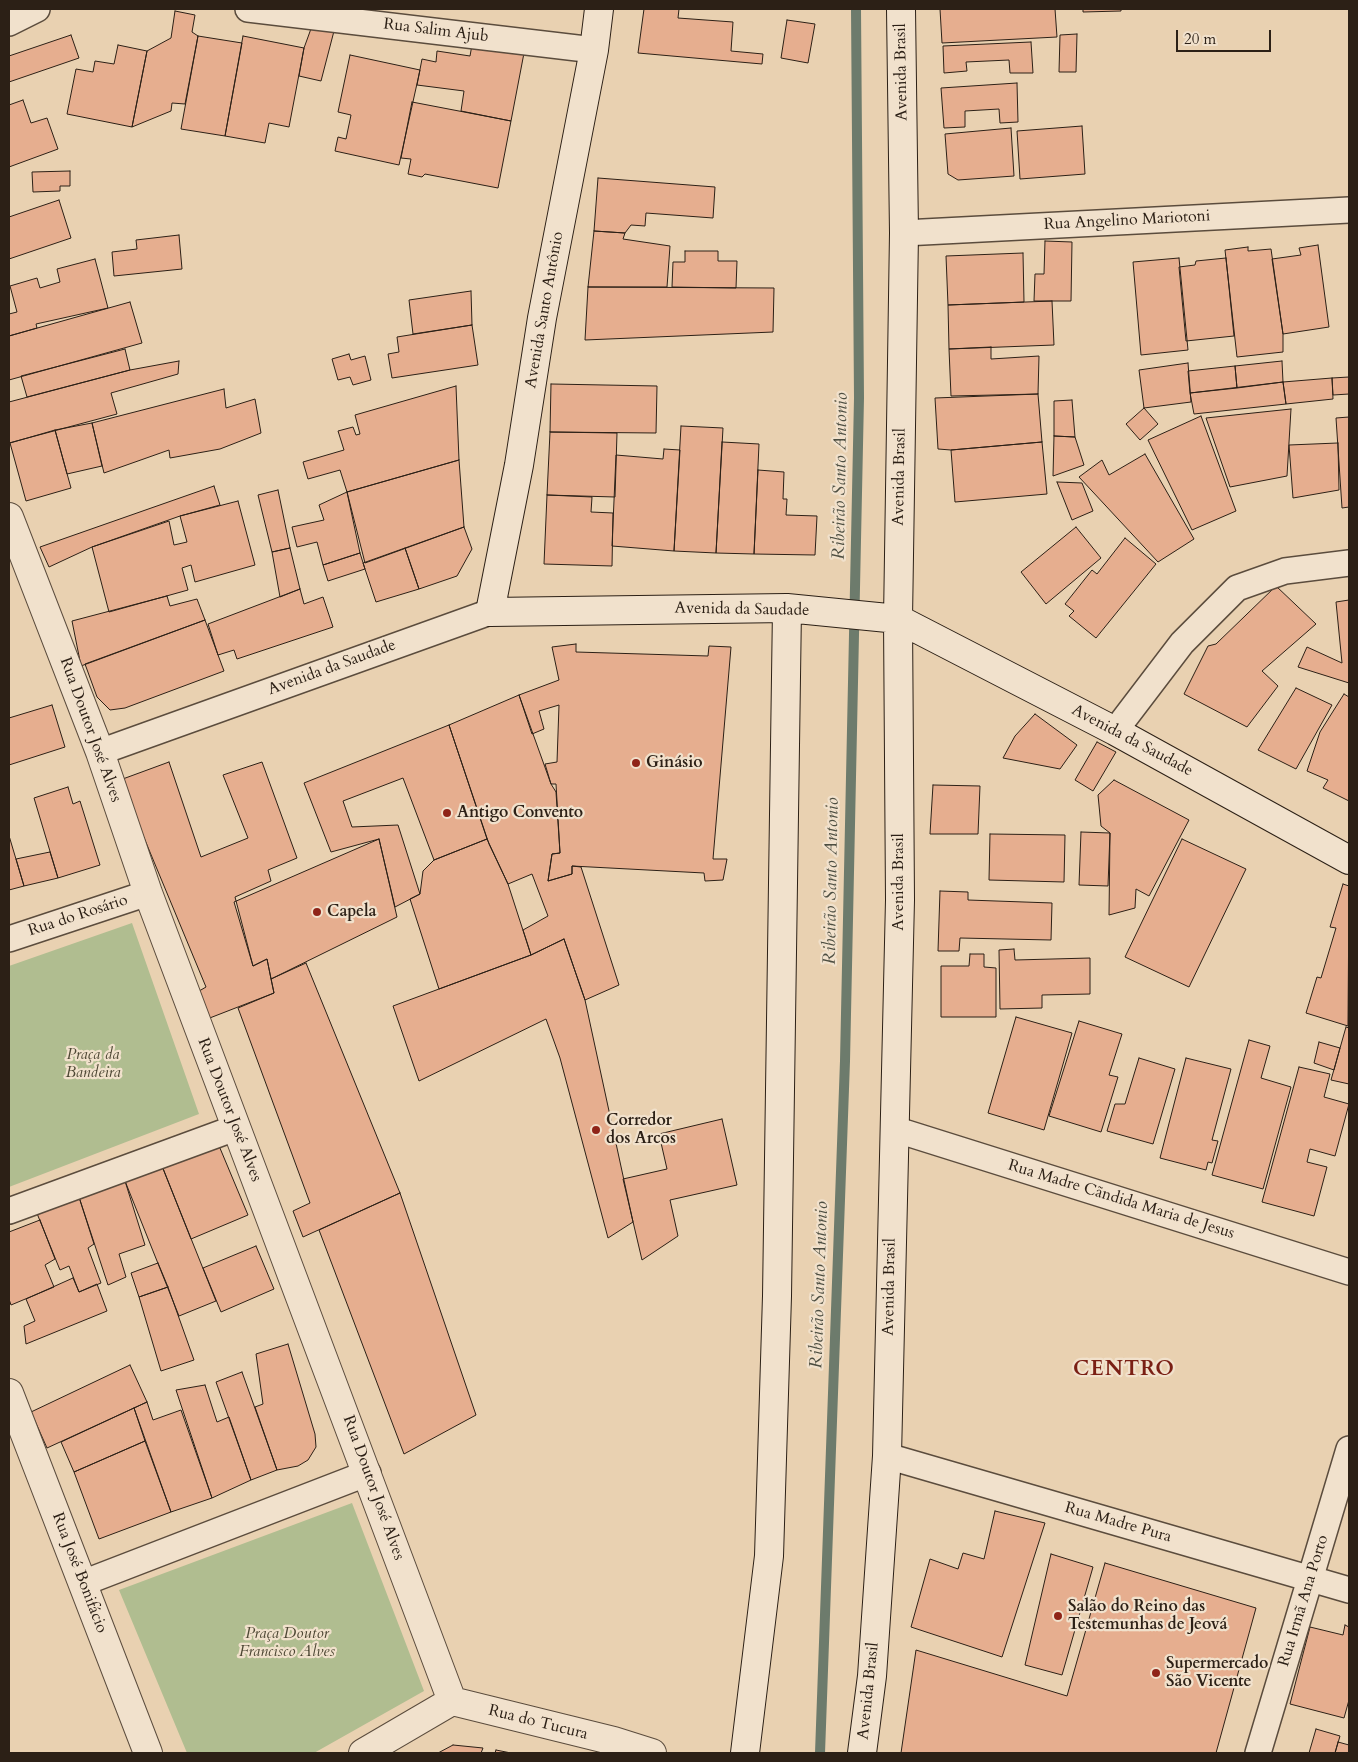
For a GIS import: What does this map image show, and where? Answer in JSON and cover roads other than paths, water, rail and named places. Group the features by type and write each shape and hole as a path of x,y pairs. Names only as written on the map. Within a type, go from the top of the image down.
{"main road":[{"name":"Avenida Santo Antônio","path":"490,612 519,465 542,318 594,50 599,9"},
{"name":"Avenida Brasil","path":"862,1753 872,1676 887,1456 900,900 898,619 904,233 901,9"},
{"name":"Rua Doutor José Alves","path":"9,517 100,752 148,893 235,1128 368,1473 452,1701"},
{"name":"Avenida da Saudade","path":"490,612 787,608 898,619 1115,731 1349,860"},
{"path":"745,1753 769,1556 777,1296 787,608"},
{"name":"Rua José Bonifácio","path":"9,1393 148,1753"},
{"path":"363,1753 452,1701"},
{"name":"Rua do Tucura","path":"452,1701 652,1753"}],"street":[{"path":"9,23 37,9"},
{"name":"Rua Salim Ajub","path":"248,9 594,50"},
{"name":"Rua Angelino Mariotoni","path":"904,233 1349,210"},
{"path":"1115,731 1182,643 1237,588 1285,571 1349,563"},
{"name":"Avenida da Saudade","path":"100,752 490,612"},
{"name":"Rua do Rosário","path":"9,939 148,893"},
{"path":"9,1211 235,1128"},
{"name":"Rua Madre Cãndida Maria de Jesus","path":"894,1129 1349,1272"},
{"name":"Rua Irmã Ana Porto","path":"1258,1753 1349,1449"},
{"name":"Rua Madre Pura","path":"887,1456 1349,1590"},
{"path":"83,1583 368,1473"}],"waterway":[{"name":"Ribeirão Santo Antonio","path":"820,1753 845,1061 859,398 856,9"}],"place":[{"name":"Ginásio","path":"636,763"},
{"name":"Antigo Convento","path":"447,813"},
{"name":"Capela","path":"317,912"},
{"name":"Corredor dos Arcos","path":"596,1130"},
{"name":"Salão do Reino das Testemunhas de Jeová","path":"1058,1616"},
{"name":"Supermercado São Vicente","path":"1156,1673"}],"district":[{"name":"CENTRO","path":"1124,1370"}],"park label":[{"name":"Praça da Bandeira","path":"93,1064"},
{"name":"Praça Doutor Francisco Alves","path":"287,1643"}]}
